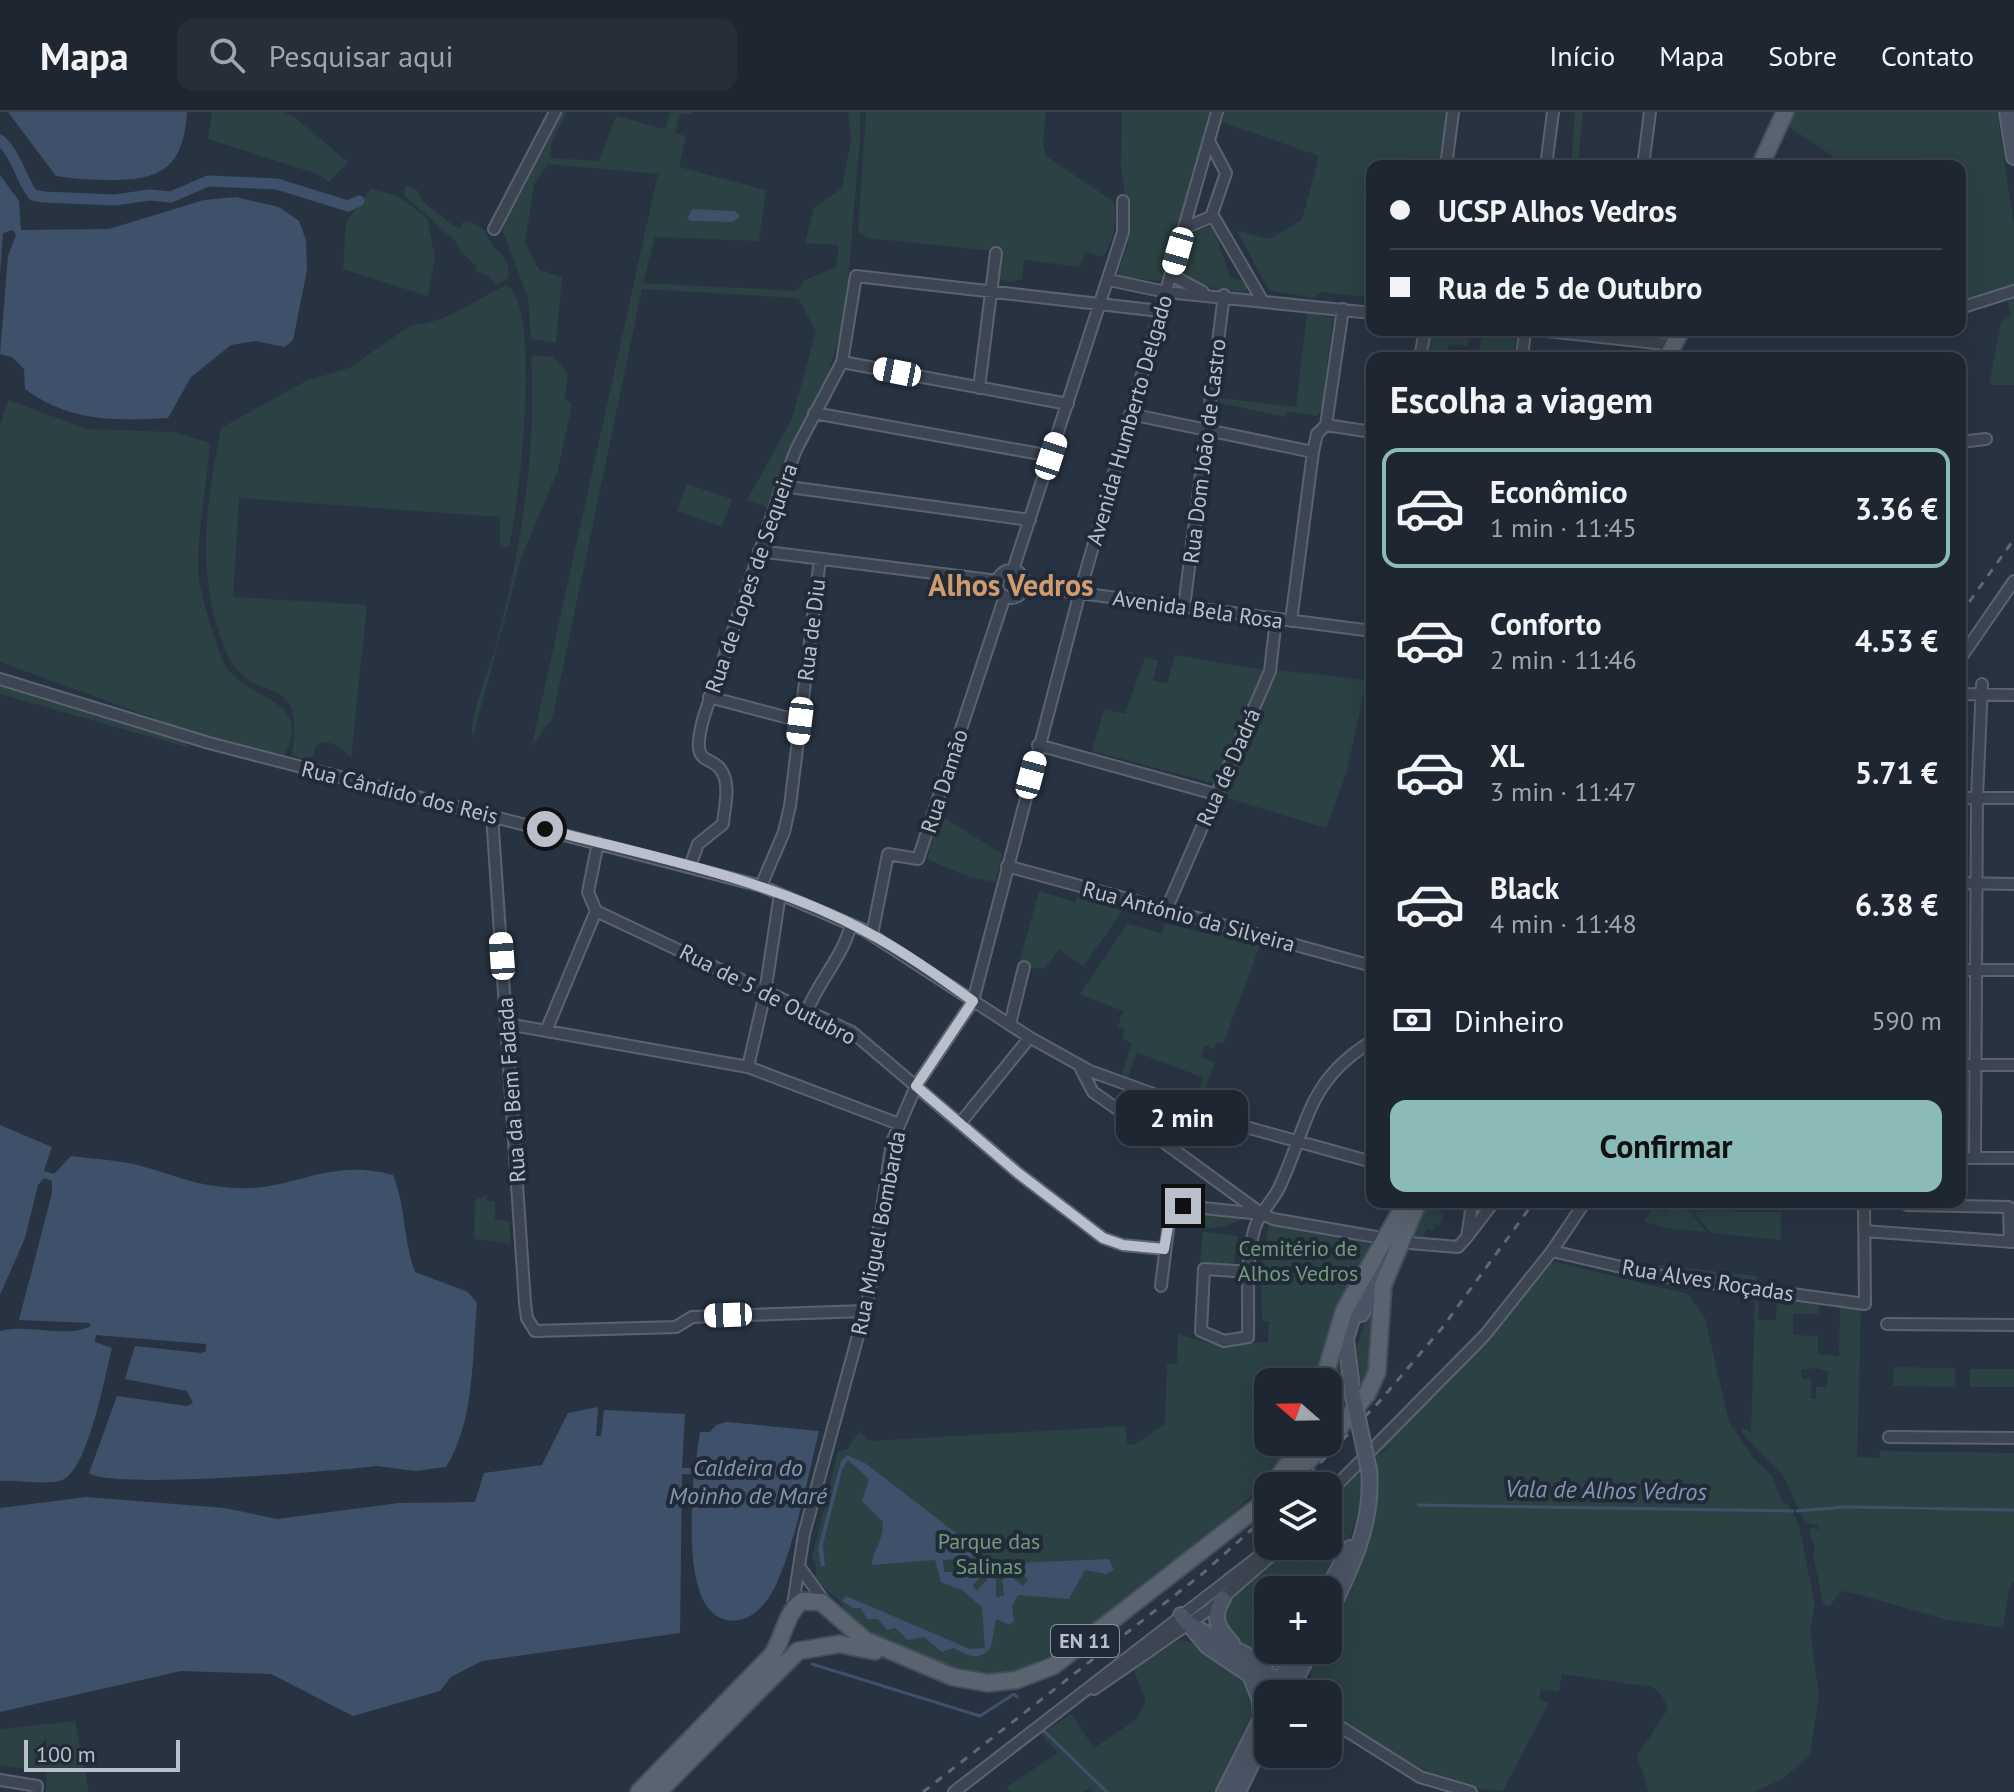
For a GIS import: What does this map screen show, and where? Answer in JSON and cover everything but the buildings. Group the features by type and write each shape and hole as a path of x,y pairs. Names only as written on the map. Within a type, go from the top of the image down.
{"main road":[{"path":"1763,160 1785,112"},
{"path":"2008,113 2014,157"},
{"path":"1327,1368 1344,1311 1401,1208"},
{"path":"1342,1425 1367,1394 1377,1372 1379,1302 1416,1208"},
{"path":"1349,1377 1359,1318 1403,1246"},
{"path":"1342,1586 1356,1555 1366,1519 1369,1470 1349,1377 1346,1339 1349,1322 1373,1263"},
{"path":"1296,1472 1313,1456"},
{"name":"EN 11","path":"888,1653 953,1677 988,1683 1016,1680 1053,1666 1254,1512"},
{"path":"1335,1576 1366,1519"},
{"path":"639,1792 772,1655 796,1606 808,1599 831,1609 856,1634 888,1653"},
{"path":"1223,1599 1217,1610 1217,1623 1271,1680"},
{"path":"789,1619 796,1643 818,1646 835,1631 831,1609"},
{"path":"1185,1620 1243,1653 1254,1656"},
{"path":"1185,1620 1198,1639 1260,1680"},
{"path":"658,1792 781,1664 798,1651 839,1644 888,1653"},
{"path":"1250,1675 1254,1685"},
{"path":"1224,1792 1254,1743"},
{"path":"1238,1792 1254,1753"}],"street":[{"path":"494,229 555,112"},
{"name":"Avenida Humberto Delgado","path":"916,1086 973,1001 1038,745 1217,112"},
{"path":"1447,160 1453,112"},
{"path":"1547,160 1553,112"},
{"path":"1644,160 1650,112"},
{"path":"1184,228 1209,219 1226,169 1209,141"},
{"path":"1013,570 1109,280 1123,232 1123,201"},
{"path":"1212,214 1262,300"},
{"path":"979,388 996,253"},
{"path":"1171,275 1204,293"},
{"name":"Rua de Lopes de Sequeira","path":"690,866 698,844 723,824 726,782 718,769 699,754 697,745 709,697 782,486 814,413 842,362 856,276 991,293"},
{"path":"1109,280 1166,292 1224,295 1366,312"},
{"path":"1966,306 2014,291"},
{"path":"991,293 1160,311"},
{"name":"Rua Dom João de Castro","path":"1184,607 1224,295"},
{"path":"1291,621 1313,452 1317,434 1326,425 1343,309"},
{"path":"1596,336 1674,344"},
{"path":"842,362 1068,404"},
{"path":"814,413 1051,456"},
{"path":"1130,414 1313,452"},
{"path":"1326,425 1366,431"},
{"path":"1966,441 1986,439"},
{"path":"782,486 1030,520"},
{"path":"759,551 998,581"},
{"name":"Rua de Diu","path":"761,886 787,819 820,559"},
{"path":"1013,570 1021,575 1025,586 1017,597 1005,596 1000,592 998,581 1005,572 1013,570"},
{"path":"1966,650 2014,581"},
{"name":"Avenida Bela Rosa","path":"1025,586 1366,630"},
{"name":"Rua Damão","path":"872,935 888,854 918,859 1005,596"},
{"name":"Rua de Dadrá","path":"1166,910 1270,671 1276,619"},
{"name":"Rua Cândido dos Reis","path":"0,679 85,708 248,754 761,886 872,935 1076,1064 1168,1100 1366,1160"},
{"path":"1966,693 1981,689 2014,695"},
{"path":"1975,1158 1977,798 1981,689"},
{"path":"709,697 800,721"},
{"path":"1038,745 1215,794"},
{"path":"1966,798 2014,798"},
{"name":"Rua da Bem Fadada","path":"492,815 527,1318 535,1331 551,1333 676,1327 692,1317 865,1311"},
{"path":"546,1031 596,911 588,892 598,843"},
{"name":"Rua António da Silveira","path":"1007,866 1366,964"},
{"path":"1966,883 2014,884"},
{"path":"748,1067 765,993 780,894"},
{"name":"Rua de 5 de Outubro","path":"596,911 852,1032 1018,1173 1103,1238 1123,1245 1164,1249"},
{"path":"807,1011 819,984 844,947 851,924"},
{"path":"1010,1024 1024,967"},
{"path":"1966,970 2014,970"},
{"path":"507,1024 748,1067 899,1124"},
{"path":"962,1121 1026,1042"},
{"path":"1250,1272 1204,1269 1201,1331 1224,1341 1248,1337 1255,1228 1271,1205 1300,1142 1306,1117 1326,1077 1366,1046"},
{"path":"1076,1064 1093,1092 1262,1214 1273,1219 1376,1237"},
{"path":"1966,1065 2014,1065"},
{"name":"Rua Miguel Bombarda","path":"789,1619 801,1569 804,1534 865,1311 888,1158 916,1086"},
{"path":"1147,1130 1168,1100"},
{"path":"1966,1158 2014,1158"},
{"path":"1161,1286 1169,1221 1183,1206 1262,1214"},
{"path":"1864,1208 1864,1231 2012,1242 2009,1207 1966,1206"},
{"path":"1467,1237 1470,1208"},
{"path":"1403,1246 1458,1247 1489,1208"},
{"path":"1342,1480 1485,1335 1552,1251 1581,1208"},
{"name":"Rua Alves Roçadas","path":"1552,1251 1660,1276 1865,1304 1864,1231"},
{"path":"1887,1324 2014,1325"},
{"path":"1889,1437 2014,1438"},
{"path":"954,1792 969,1787 1052,1716 1185,1620 1256,1560"},
{"path":"1185,1620 1223,1599 1266,1560"},
{"path":"801,1569 814,1592 831,1609"},
{"path":"1342,1728 1420,1777 1471,1792"},
{"path":"0,1780 37,1786 36,1792"}],"green space":[{"path":"212,112 284,112 348,162 329,182 318,174 208,139"},
{"path":"557,112 567,112 551,144 550,158 599,161 616,116 665,129 670,112 692,112 691,115 680,113 675,133 686,136 679,167 766,190 759,241 655,237 643,283 796,291 805,280 836,267 839,245 805,243 814,208 842,188 851,141 848,112 860,112 845,316 828,374 782,464 768,507 747,500 792,419 816,331 798,298 642,289 552,720 532,745 658,174 547,164 534,185 525,243 539,270 562,277 556,343 531,339 528,298 503,232 504,219","holes":["709,209 739,213 733,222 692,221"]},
{"path":"866,112 1046,112 1043,144 1046,156 1113,201 1114,230 1103,257 1085,252 1080,267 1024,260 1022,279 1010,282 996,278 994,251 867,238 858,231"},
{"path":"1122,112 1212,112 1165,275 1159,281 1117,276 1128,244 1129,223 1121,166"},
{"path":"1225,112 1446,112 1441,160 1366,160 1366,297 1322,292 1313,298 1269,290 1237,231 1269,239 1302,220 1319,156 1222,122"},
{"path":"1575,112 1583,112 1579,160 1571,160"},
{"path":"1795,112 1997,112 2014,226 2014,286 1966,299 1966,160 1838,160 1788,126"},
{"path":"405,185 418,191 421,200 454,226 460,228 463,222 469,221 486,231 507,264 508,278 496,285 488,275 475,271 477,266 461,253 457,243 404,195"},
{"path":"371,189 398,196 427,218 435,257 428,296 343,269 346,222"},
{"path":"1212,226 1222,235 1219,246 1231,278 1245,281 1248,292 1218,290 1180,274 1190,234"},
{"path":"506,285 517,300 526,365 522,451 509,546 501,548 500,517 239,498 233,597 367,605 351,758 336,745 322,743 317,744 310,763 292,755 295,727 292,709 285,698 250,681 238,671 217,627 210,599 206,543 211,486 221,428 306,381 349,368 411,325 447,316"},
{"path":"2014,296 2014,385 1989,385 2001,323 2011,315 2007,298"},
{"path":"1307,312 1333,318 1322,408 1317,416 1288,411 1286,417 1219,403 1220,398 1296,407"},
{"path":"1429,336 1469,336 1468,346 1449,344 1448,352 1427,352"},
{"path":"1481,336 1516,336 1515,352 1480,352"},
{"path":"531,357 553,357 568,373 565,400 572,404 558,470 521,558 473,737 473,720 495,649 525,504 531,429"},
{"path":"8,400 87,429 173,432 210,443 198,551 204,600 219,652 232,674 273,701 291,721 292,736 284,756 214,740 0,662 0,426"},
{"path":"687,484 732,499 722,527 677,511"},
{"path":"1175,655 1263,670 1219,779 1213,783 1092,751 1104,709 1125,714 1145,657 1158,661 1153,680 1167,684"},
{"path":"1278,670 1366,680 1347,771 1326,828 1221,796 1244,742 1250,742 1249,731"},
{"path":"0,682 187,743 189,748 0,694"},
{"path":"940,815 1002,854 995,882 969,877 927,859"},
{"path":"1039,891 1075,902 1079,892 1126,906 1083,966 1059,949 1044,969 1024,967 1020,960"},
{"path":"1165,923 1208,934 1217,927 1262,940 1223,1044 1217,1042 1214,1049 1205,1046 1201,1057 1215,1063 1204,1092 1199,1090 1203,1078 1137,1052 1127,1080 1121,1078 1132,1043 1122,1038 1125,1030 1118,1026 1123,1011 1080,994 1127,924 1162,933"},
{"path":"487,1195 487,1200 495,1202 495,1220 509,1221 511,1244 474,1239 475,1200"},
{"path":"1422,1208 1440,1208 1439,1213 1444,1215 1440,1226 1435,1224 1433,1231 1427,1229 1421,1241 1412,1240"},
{"path":"1653,1208 1665,1212 1678,1208 1690,1211 1706,1232 1664,1228 1643,1221"},
{"path":"1192,1210 1240,1219 1221,1227 1203,1227 1191,1223"},
{"path":"1781,1212 1781,1240 1711,1233 1694,1213"},
{"name":"Parque das Salinas","path":"1269,1225 1369,1244 1371,1249 1330,1329 1320,1368 1254,1368 1254,1456 1288,1456 1278,1470 1254,1472 1254,1493 1231,1515 1061,1648 1026,1668 991,1674 971,1673 937,1663 870,1634 848,1617 840,1601 814,1579 817,1569 812,1557 838,1452 847,1449 860,1431 870,1441 1126,1426 1127,1445 1136,1444 1165,1424 1167,1364 1177,1363 1178,1333 1211,1343 1268,1342 1269,1321 1262,1321 1261,1267"},
{"path":"1203,1232 1238,1236 1233,1268 1200,1264"},
{"path":"1556,1262 1688,1294 1705,1318 1729,1422 1754,1459 1772,1476 1782,1502 1789,1505 1799,1525 1815,1605 1810,1631 1819,1694 1810,1756 1781,1780 1753,1792 1649,1792 1637,1756 1668,1709 1661,1694 1652,1687 1562,1674 1559,1692 1541,1689 1539,1700 1549,1702 1503,1791 1455,1782 1411,1763 1342,1720 1342,1680 1311,1680 1314,1664 1342,1664 1342,1599 1373,1522 1378,1490 1376,1456 1399,1441 1376,1453 1481,1348 1551,1264"},
{"path":"1658,1265 1757,1276 1756,1282 1657,1269"},
{"path":"1755,1298 1758,1298 1758,1320 1776,1320 1777,1300 1819,1305 1818,1314 1793,1314 1793,1335 1818,1336 1818,1354 1839,1356 1840,1307 1861,1309 1857,1457 1879,1458 1880,1451 2014,1453 2014,1581 2009,1589 2003,1628 1944,1619 1841,1591 1829,1607 1823,1603 1813,1554 1815,1548 1809,1530 1812,1527 1819,1530 1818,1526 1805,1523 1784,1477 1742,1433 1742,1428 1751,1433","holes":["1816,1368 1829,1372 1826,1387 1816,1387 1816,1399 1811,1399 1811,1379 1802,1379 1801,1370","1817,1508 1936,1508 1935,1511"]},
{"path":"1370,1303 1375,1305 1375,1349 1362,1394 1357,1347"},
{"path":"1340,1348 1347,1411 1342,1417 1342,1368 1333,1368"},
{"path":"1894,1367 1955,1368 1955,1387 1893,1386"},
{"path":"1970,1369 2014,1369 2014,1387 1970,1387"},
{"path":"1360,1471 1361,1488 1356,1519 1342,1553 1342,1490"},
{"path":"1274,1560 1338,1560 1329,1576 1256,1576"},
{"path":"1254,1577 1254,1650 1238,1640 1221,1617 1228,1600"},
{"path":"1180,1640 1190,1642 1248,1683 1254,1714 1218,1792 1093,1792 1090,1788 1083,1792 1010,1792 1007,1787 1058,1753 1041,1734 1071,1714 1094,1748 1137,1719 1146,1701 1133,1669"},
{"path":"75,1721 89,1792 46,1792 47,1772 0,1765 0,1729"}],"water":[{"path":"8,112 187,112 181,145 168,166 145,177 112,180 56,176"},
{"path":"0,175 19,201 21,230 109,229 204,200 236,197 279,207 299,221 306,240 307,270 293,340 285,347 256,341 231,345 191,377 168,418 93,417 42,400 25,389 24,369 12,357 0,354 8,256 16,235 13,230 3,233 0,274"},
{"path":"692,209 735,211 740,216 733,222 692,221 687,219"},
{"path":"0,1125 52,1147 44,1171 54,1174 71,1156 130,1163 196,1182 235,1188 275,1185 348,1170 393,1175 415,1272 468,1292 477,1303 467,1409 446,1467 415,1471 377,1466 179,1480 106,1478 89,1473 117,1396 187,1406 193,1403 187,1391 125,1379 135,1346 206,1351 206,1344 96,1335 95,1342 112,1348 87,1441 71,1473 55,1482 0,1481 0,1331 70,1331 91,1326 89,1323 19,1320 52,1193 52,1181 44,1178 38,1185 25,1238 0,1295"},
{"name":"Caldeira do Moinho de Maré","path":"598,1407 596,1436 601,1436 604,1410 685,1414 682,1468 695,1468 700,1432 710,1432 716,1425 727,1422 819,1431 798,1520 783,1567 767,1600 754,1613 744,1619 726,1620 712,1612 702,1598 693,1556 694,1474 682,1474 680,1633 482,1661 451,1677 440,1691 353,1716 271,1674 181,1671 0,1712 0,1508 86,1497 225,1508 277,1519 399,1503 475,1502 484,1473 542,1465 568,1413"},
{"path":"847,1455 865,1463 982,1553 980,1557 943,1560 944,1572 980,1570 983,1573 973,1586 977,1591 989,1577 996,1579 996,1597 1004,1596 1002,1580 1010,1576 1023,1586 1028,1579 1014,1569 1016,1563 1109,1559 1114,1570 1106,1574 1085,1570 1069,1599 1018,1595 1012,1606 1014,1621 1010,1625 996,1619 991,1647 982,1655 973,1656 953,1648 942,1652 924,1637 908,1640 895,1628 887,1630 878,1619 867,1619 861,1608 853,1608 842,1601 846,1596 970,1649 985,1648 982,1607 962,1590 941,1582 935,1560 872,1565 883,1522 862,1501 869,1479 848,1460 842,1470 823,1544 825,1566 821,1566 818,1548 841,1461"}],"waterway":[{"path":"0,140 33,195 44,197 115,200 150,195 171,197 208,181 277,184 348,206 359,201"},
{"name":"Vala de Alhos Vedros","path":"1418,1505 1793,1511"},
{"name":"Vala de Alhos Vedros","path":"1797,1511 1845,1507 2014,1510"},
{"path":"812,1664 980,1716 1014,1694 1017,1697"},
{"path":"1044,1731 1107,1792"}],"railway":[{"path":"1966,607 2014,539"},
{"path":"1312,1472 1379,1402 1442,1328 1530,1208"},
{"path":"923,1792 1202,1574 1254,1528"}],"district":[{"name":"Alhos Vedros","path":"1011,584"}],"route":[{"path":"545,829 761,886 864,930 897,949 973,1001 916,1086 1018,1173 1103,1238 1123,1245 1164,1249 1169,1221 1183,1206"}],"park label":[{"name":"Cemitério de Alhos Vedros","path":"1298,1260"}]}
